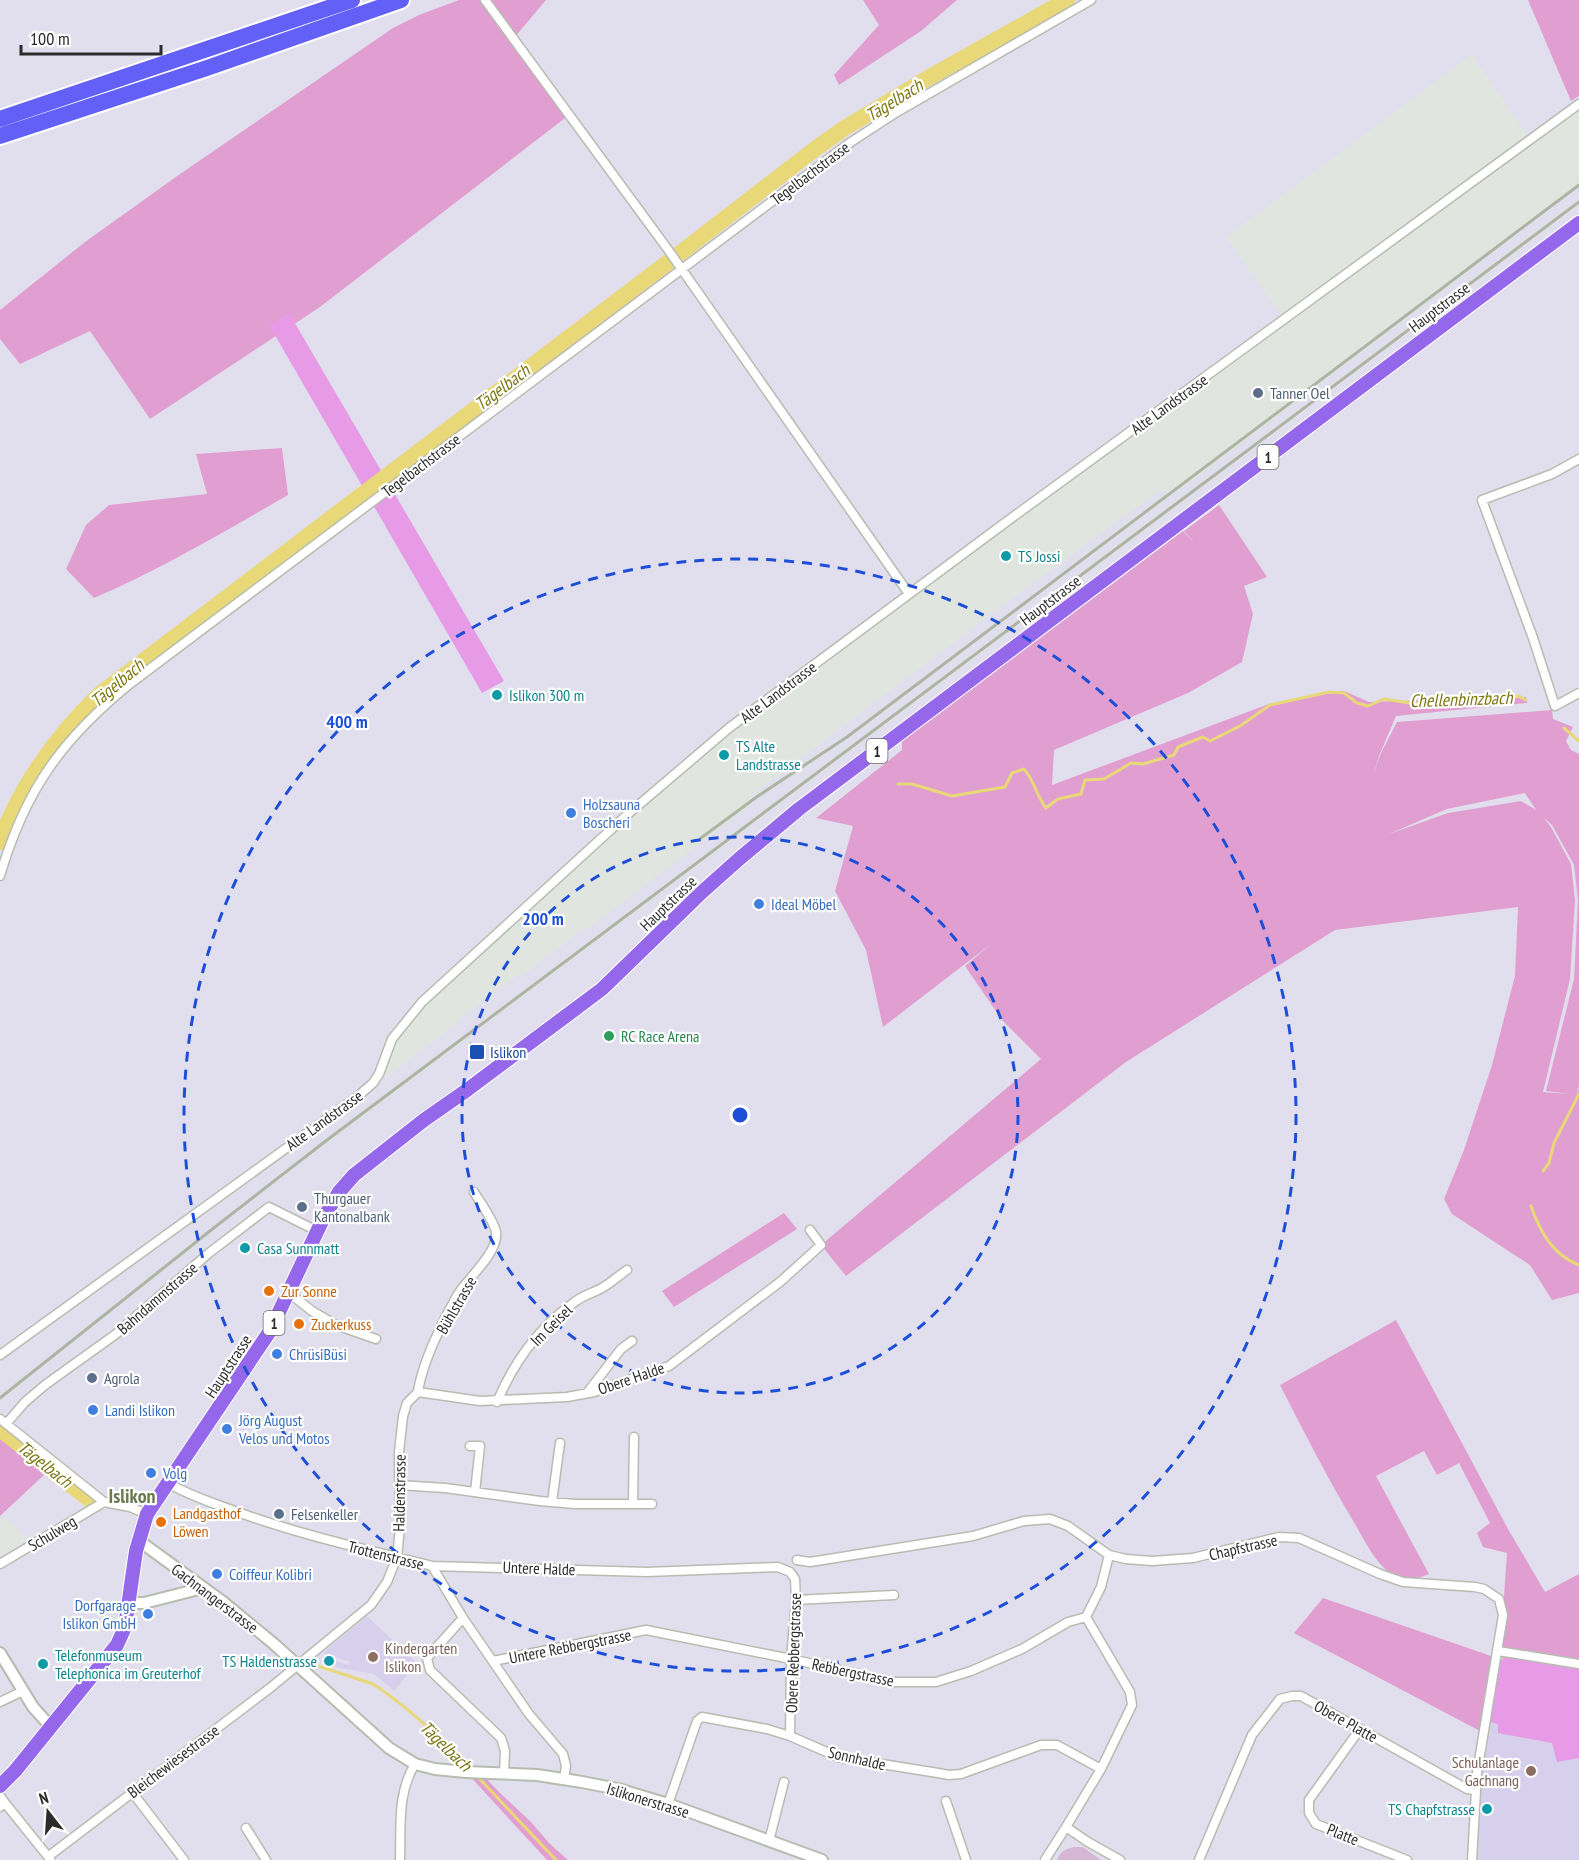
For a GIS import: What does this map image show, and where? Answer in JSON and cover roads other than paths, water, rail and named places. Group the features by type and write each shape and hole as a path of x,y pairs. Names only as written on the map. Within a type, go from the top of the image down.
{"highway":[{"path":"0,119 352,0"},
{"path":"0,136 280,43 401,0"}],"main road":[{"name":"Hauptstrasse","path":"0,1786 15,1771 114,1650 125,1627 138,1540 147,1514 256,1354 270,1331 336,1196 354,1175 424,1120 602,989 724,872 797,810 1579,223"}],"street":[{"name":"Tegelbachstrasse","path":"0,876 18,822 45,773 65,746 111,700 679,266 851,142 1091,0"},
{"path":"486,1 669,251 909,594"},
{"name":"Alte Landstrasse","path":"0,1355 357,1097 373,1083 379,1074 392,1039 422,1002 622,820 729,728 1579,104"},
{"path":"1579,459 1552,474 1482,500 1556,706 1579,693"},
{"name":"Bühlstrasse","path":"418,1392 437,1336 459,1293 488,1255 496,1239 496,1230 474,1192"},
{"name":"Bahndammstrasse","path":"3,1421 32,1396 116,1334 209,1253 269,1207 317,1231"},
{"name":"Obere Halde","path":"418,1392 497,1402 567,1397 587,1393 669,1365 780,1282 821,1245 810,1230"},
{"name":"Im Geisel","path":"497,1402 522,1354 552,1319 578,1299 602,1288 627,1270"},
{"path":"289,1293 312,1311 336,1325 376,1339"},
{"path":"587,1393 621,1348 632,1341"},
{"name":"Haldenstrasse","path":"297,1665 371,1605 387,1582 397,1557 400,1528 399,1452 403,1416 407,1403 418,1392"},
{"path":"3,1421 104,1502 130,1507 147,1514"},
{"path":"633,1504 634,1437"},
{"path":"552,1502 560,1443"},
{"path":"470,1446 480,1446 475,1492"},
{"name":"Trottenstrasse","path":"168,1483 190,1494 245,1514 331,1541 432,1566 463,1618 539,1728 564,1754 566,1766 564,1779"},
{"path":"399,1485 445,1488 552,1502 652,1504"},
{"name":"Schulweg","path":"0,1564 104,1502"},
{"name":"Chapfstrasse","path":"797,1560 810,1562 973,1536 1024,1521 1050,1519 1068,1526 1109,1555 1126,1559 1162,1561 1193,1558 1279,1537 1299,1538 1403,1582 1484,1589 1499,1599 1503,1615 1474,1790 1472,1860"},
{"name":"Gachnangerstrasse","path":"138,1540 251,1625 389,1748 415,1764 435,1769 466,1772"},
{"path":"1046,1860 1101,1768 1132,1705 1130,1692 1086,1617 1101,1587 1109,1555"},
{"name":"Untere Halde","path":"432,1566 647,1572"},
{"name":"Obere Rebbergstrasse","path":"647,1572 778,1567 790,1572 795,1579 796,1600 791,1659 790,1736"},
{"path":"129,1603 144,1603 203,1587"},
{"path":"796,1600 894,1595"},
{"name":"Rebbergstrasse","path":"646,1630 893,1682 936,1682 970,1671 1022,1649 1068,1622 1086,1617"},
{"path":"463,1618 427,1658 430,1670 501,1738 505,1751 504,1774"},
{"name":"Untere Rebbergstrasse","path":"493,1661 646,1630"},
{"path":"1498,1651 1579,1664"},
{"path":"0,1653 33,1707 51,1727"},
{"name":"Bleichewiesestrasse","path":"50,1858 297,1665"},
{"path":"0,1702 22,1691"},
{"name":"Obere Platte","path":"1199,1860 1252,1735 1280,1699 1301,1696 1467,1789 1474,1790"},
{"name":"Sonnhalde","path":"668,1804 697,1721 702,1717 767,1729 790,1736 838,1757 949,1775 970,1771 1049,1744 1057,1745 1101,1768"},
{"name":"Platte","path":"1360,1729 1309,1800 1309,1813 1316,1824 1407,1860"},
{"path":"400,1860 401,1801 404,1786 415,1764"},
{"name":"Islikonerstrasse","path":"466,1772 537,1775 618,1790 668,1804 822,1860"},
{"path":"769,1841 784,1782"},
{"path":"132,1792 184,1860"},
{"path":"946,1801 966,1860"},
{"path":"2,1802 50,1858"},
{"path":"1066,1827 1120,1860"},
{"path":"246,1828 266,1860"}],"waterway":[{"name":"Tägelbach","path":"0,842 18,801 42,762 70,726 101,693 815,149 843,129 928,78 1067,0"},
{"name":"Chellenbinzbach","path":"898,784 912,784 952,796 1005,787 1012,773 1024,769 1046,808 1058,799 1081,794 1085,780 1104,779 1131,763 1143,764 1174,755 1178,747 1203,737 1210,741 1240,726 1270,705 1329,692 1344,693 1357,703 1368,706 1384,699 1416,704 1474,696 1493,700 1519,696 1525,700"},
{"name":"Chellenbinzbach","path":"1564,728 1579,741"},
{"name":"Chellenbinzbach","path":"1543,1171 1549,1163 1554,1143 1579,1094"},
{"name":"Chellenbinzbach","path":"1531,1206 1549,1242 1562,1255 1579,1265"},
{"name":"Tägelbach","path":"0,1429 90,1500"},
{"name":"Tägelbach","path":"315,1665 373,1684 424,1724 470,1769"},
{"name":"Tägelbach","path":"477,1776 556,1860"}],"railway":[{"path":"701,838 758,796 847,737 1579,185"},
{"path":"0,1398 327,1140 1579,202"}],"place":[{"name":"Tanner Oel","path":"1258,393"},
{"name":"TS Jossi","path":"1006,556"},
{"name":"Islikon 300 m","path":"497,695"},
{"name":"TS Alte Landstrasse","path":"724,755"},
{"name":"Holzsauna Boscheri","path":"571,813"},
{"name":"Ideal Möbel","path":"759,904"},
{"name":"RC Race Arena","path":"609,1036"},
{"name":"Islikon","path":"477,1052"},
{"name":"Thurgauer Kantonalbank","path":"302,1207"},
{"name":"Casa Sunnmatt","path":"245,1248"},
{"name":"Zur Sonne","path":"269,1291"},
{"name":"Zuckerkuss","path":"299,1324"},
{"name":"ChrüsiBüsi","path":"277,1354"},
{"name":"Agrola","path":"92,1378"},
{"name":"Landi Islikon","path":"93,1410"},
{"name":"Jörg August Velos und Motos","path":"227,1429"},
{"name":"Volg","path":"151,1473"},
{"name":"Felsenkeller","path":"279,1514"},
{"name":"Landgasthof Löwen","path":"161,1522"},
{"name":"Coiffeur Kolibri","path":"217,1574"},
{"name":"Dorfgarage Islikon GmbH","path":"148,1614"},
{"name":"Kindergarten Islikon","path":"373,1657"},
{"name":"TS Haldenstrasse","path":"329,1661"},
{"name":"Telefonmuseum Telephonica im Greuterhof","path":"43,1664"},
{"name":"Schulanlage Gachnang","path":"1531,1771"},
{"name":"TS Chapfstrasse","path":"1487,1809"}],"district":[{"name":"Islikon","path":"132,1496"}]}
